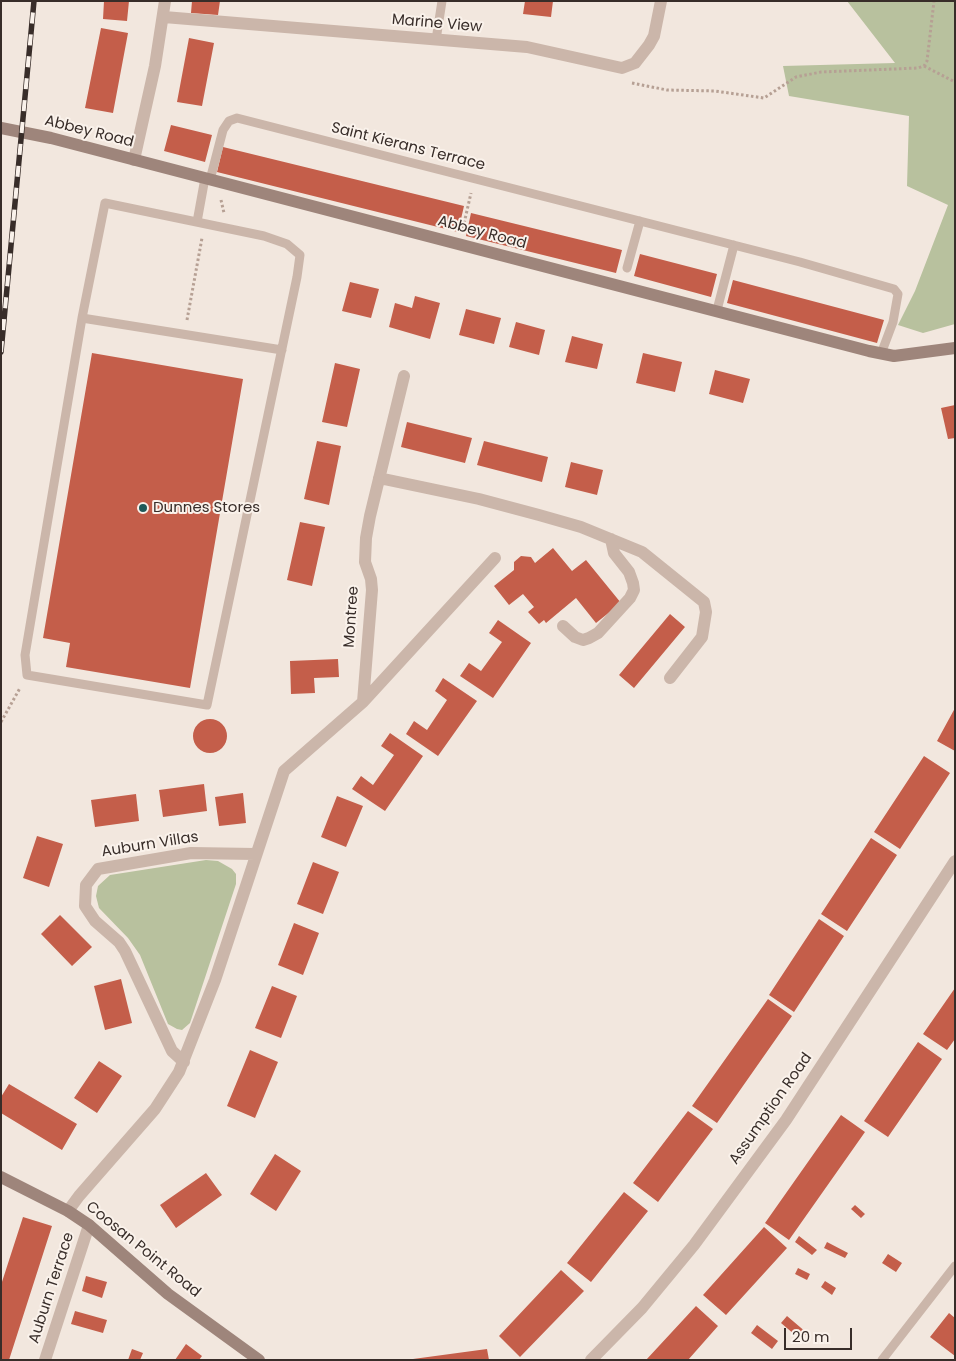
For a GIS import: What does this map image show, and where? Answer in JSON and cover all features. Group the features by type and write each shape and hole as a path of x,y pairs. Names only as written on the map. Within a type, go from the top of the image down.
{"street":[{"path":"134,160 164,17 165,1"},
{"name":"Marine View","path":"164,17 526,47 600,65 622,68 635,63 649,45 656,28 660,1"},
{"name":"Abbey Road","path":"1,128 51,138 882,354 894,356 955,348"},
{"name":"Montree","path":"363,702 372,590 371,579 365,562 365,553 370,516 404,376"},
{"path":"379,478 479,499 581,527 642,552 704,602 706,619 702,637 670,678"},
{"path":"563,626 575,637 583,640 589,638 598,633 630,598 634,590 633,583 629,572 614,553 611,538"},
{"path":"68,1211 156,1109 184,1062 215,980 255,854 284,771 363,702 495,558"},
{"name":"Auburn Villas","path":"184,1062 172,1050 125,951 119,942 95,921 85,906 86,885 98,869 191,853 255,854"},
{"name":"Assumption Road","path":"591,1360 642,1308 694,1245 786,1120 955,861"},
{"name":"Coosan Point Road","path":"1,1178 68,1211 89,1225 168,1294 259,1360"},
{"name":"Auburn Terrace","path":"45,1360 89,1225"}],"lane":[{"path":"436,40 442,1"},
{"name":"Saint Kierans Terrace","path":"208,179 223,130 229,121 237,118 734,245 894,289 898,294 898,301 882,354"},
{"path":"197,222 202,193 208,179"},
{"path":"105,203 197,222 286,244 300,255 282,350 207,705 27,675 25,655 82,318 105,203"},
{"path":"627,268 640,221"},
{"path":"717,310 734,245"},
{"path":"82,318 282,350"},
{"path":"882,1360 955,1266"}],"path":[{"path":"924,66 927,61 934,1"},
{"path":"630,83 667,90 715,91 764,98 796,77 821,72 911,69 924,66 955,82"},
{"path":"459,244 475,179"},
{"path":"184,334 202,238 224,213 220,198 202,193"},
{"path":"1,722 27,675"}],"green space":[{"path":"847,1 955,1 955,324 923,333 898,325 915,291 948,205 907,186 909,116 789,96 783,66 895,63"},
{"path":"206,860 218,861 232,869 236,874 236,884 190,1023 182,1030 168,1024 140,955 128,938 99,908 96,896 98,886 110,875"}],"building":[{"path":"104,1 129,1 127,21 103,19"},
{"path":"192,1 220,1 218,15 191,13"},
{"path":"525,1 553,1 551,17 523,14"},
{"path":"101,28 128,33 113,113 85,108"},
{"path":"189,38 214,43 202,106 177,102"},
{"path":"171,125 212,135 205,162 164,151"},
{"path":"223,147 464,206 458,232 217,172"},
{"path":"471,213 622,250 616,273 466,236"},
{"path":"640,254 717,274 711,297 634,276"},
{"path":"733,280 884,320 877,343 727,303"},
{"path":"350,282 379,289 371,318 342,311"},
{"path":"415,296 440,303 430,339 389,327 395,303 412,308"},
{"path":"466,309 501,318 494,344 459,335"},
{"path":"516,322 545,330 539,355 509,347"},
{"path":"572,336 603,344 597,369 565,362"},
{"name":"Dunnes Stores","path":"92,353 243,379 190,688 66,667 70,643 43,638"},
{"path":"643,353 682,362 675,392 636,383"},
{"path":"335,363 360,369 347,427 322,422"},
{"path":"715,370 750,379 743,403 709,394"},
{"path":"955,405 955,438 948,439 941,408"},
{"path":"407,422 472,438 465,463 401,447"},
{"path":"317,441 341,446 329,505 304,499"},
{"path":"484,441 548,457 542,482 477,465"},
{"path":"571,462 603,470 597,495 565,487"},
{"path":"300,522 325,527 312,586 287,580"},
{"path":"553,548 572,571 586,560 621,603 596,623 576,598 546,623 544,620 539,624 528,612 534,607 523,594 509,605 494,586 514,570 514,562 521,556 531,557 535,563"},
{"path":"670,614 685,627 634,688 619,675"},
{"path":"498,620 531,643 493,698 460,676 469,663 481,671 502,642 489,633"},
{"path":"338,659 339,677 314,678 315,693 291,694 290,661"},
{"path":"443,678 477,701 438,756 406,734 414,721 427,730 447,700 435,691"},
{"path":"955,708 955,751 937,741"},
{"path":"210,719 222,724 227,736 222,748 210,753 198,748 193,736 198,724"},
{"path":"390,733 423,756 385,811 352,789 361,776 373,785 394,755 381,746"},
{"path":"924,756 950,773 900,849 874,832"},
{"path":"204,784 207,811 163,817 159,790"},
{"path":"243,793 246,823 219,826 215,797"},
{"path":"136,794 139,821 95,827 91,800"},
{"path":"337,796 363,806 346,847 321,837"},
{"path":"37,836 63,844 49,887 23,878"},
{"path":"871,838 897,855 847,931 821,914"},
{"path":"313,862 339,872 323,914 297,904"},
{"path":"60,915 92,947 72,966 41,934"},
{"path":"819,919 844,936 794,1012 769,995"},
{"path":"294,923 319,933 303,975 278,965"},
{"path":"121,979 132,1023 105,1030 94,986"},
{"path":"272,986 297,996 281,1038 255,1028"},
{"path":"955,988 955,1039 947,1050 923,1034"},
{"path":"768,999 792,1016 717,1123 692,1106"},
{"path":"918,1042 942,1059 888,1137 864,1121"},
{"path":"250,1050 278,1062 255,1118 227,1106"},
{"path":"99,1061 122,1076 97,1113 74,1098"},
{"path":"9,1084 77,1124 62,1150 1,1113 1,1097"},
{"path":"688,1111 713,1129 658,1202 633,1183"},
{"path":"841,1115 865,1132 789,1240 765,1223"},
{"path":"275,1154 301,1171 276,1211 250,1194"},
{"path":"206,1173 222,1195 176,1228 160,1205"},
{"path":"624,1192 648,1211 591,1282 567,1263"},
{"path":"855,1205 865,1214 861,1218 851,1209"},
{"path":"23,1217 52,1226 9,1360 1,1360 1,1285"},
{"path":"764,1227 787,1248 726,1315 703,1295"},
{"path":"799,1236 817,1250 812,1255 795,1242"},
{"path":"827,1242 848,1253 845,1258 824,1248"},
{"path":"888,1254 902,1263 896,1272 882,1263"},
{"path":"798,1268 810,1274 807,1280 795,1274"},
{"path":"561,1270 584,1291 520,1357 499,1336"},
{"path":"86,1276 107,1282 102,1298 82,1291"},
{"path":"825,1281 836,1288 832,1295 821,1287"},
{"path":"696,1306 718,1326 688,1360 646,1360"},
{"path":"75,1311 107,1320 103,1333 71,1324"},
{"path":"949,1313 955,1318 955,1356 930,1337"},
{"path":"787,1316 807,1333 801,1340 781,1323"},
{"path":"757,1325 778,1341 772,1349 751,1333"},
{"path":"186,1344 202,1356 199,1360 175,1360"},
{"path":"132,1349 143,1353 140,1360 128,1360"},
{"path":"487,1349 489,1360 413,1360 413,1359"}],"railway":[{"path":"1,352 34,1"}],"place":[{"name":"Dunnes Stores","path":"143,508"}]}
